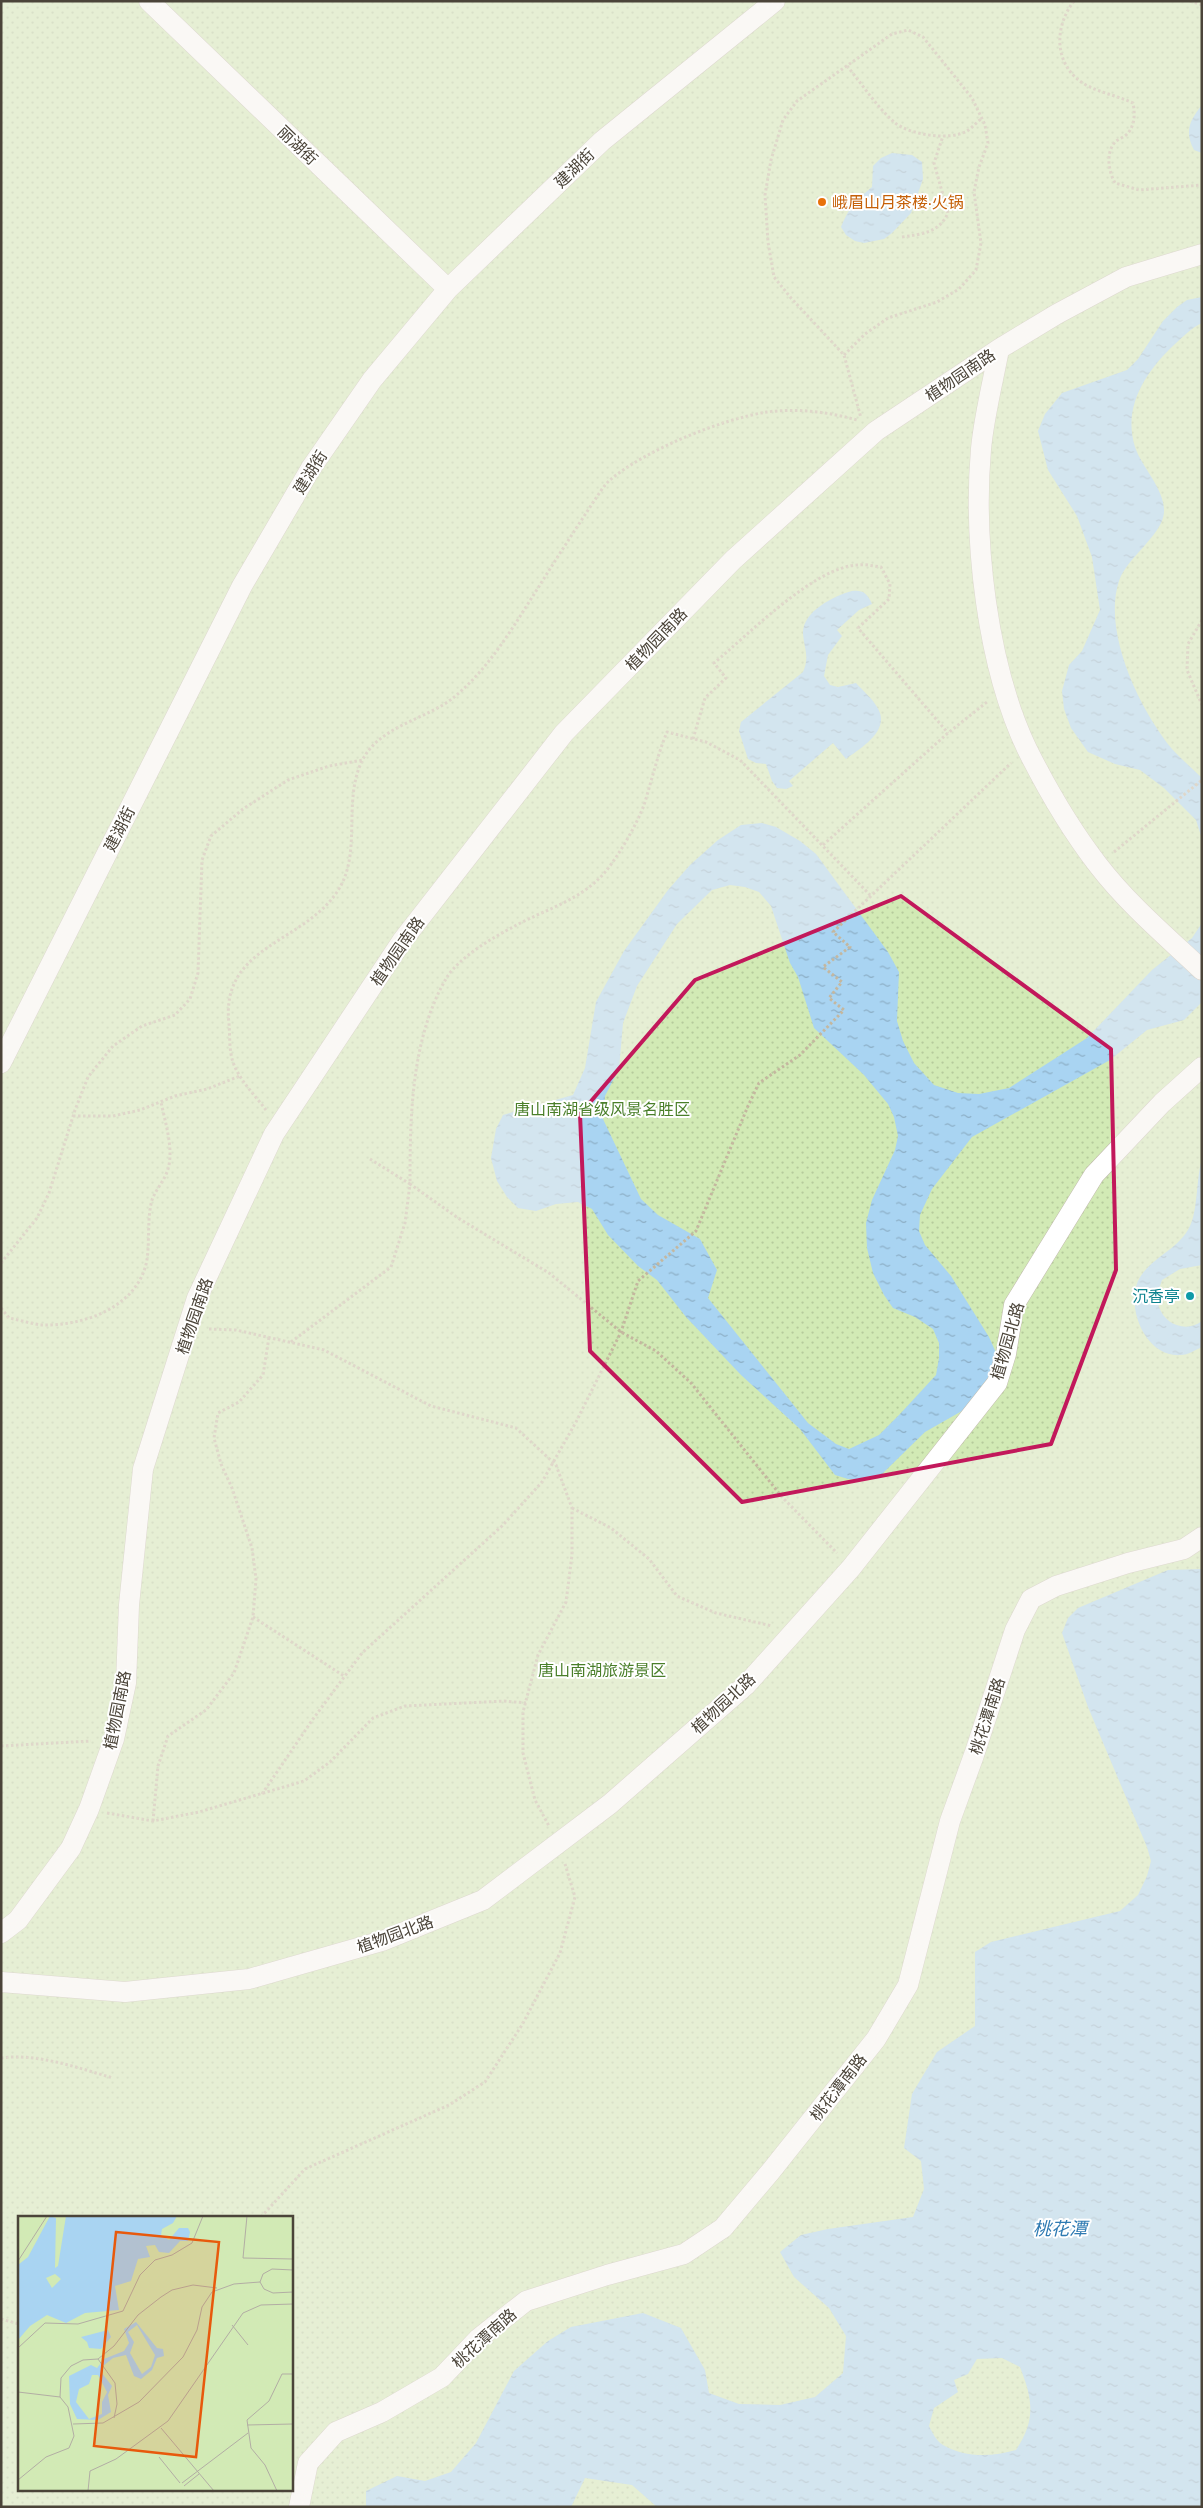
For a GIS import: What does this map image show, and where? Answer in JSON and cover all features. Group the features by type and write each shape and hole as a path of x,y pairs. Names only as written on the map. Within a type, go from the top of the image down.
{"street":[{"name":"丽湖街","path":"148,1 448,289"},
{"name":"建湖街","path":"1,1063 242,586 311,468 372,380 448,289 602,141 775,1"},
{"name":"植物园南路","path":"1,1933 18,1920 71,1848 89,1809 114,1739 126,1683 129,1604 143,1469 197,1298 279,1126 402,941 564,733 734,560 876,431 999,349 1126,277 1202,254"},
{"path":"999,349 981,448 979,517 991,625 997,662 1005,687 1027,748 1059,805 1098,864 1161,932 1202,970"},
{"name":"植物园北路","path":"1,1982 125,1992 249,1979 382,1941 483,1900 610,1804 746,1685 851,1568 997,1383 1006,1354 1014,1305 1094,1175 1162,1103 1202,1067"},
{"name":"桃花潭南路","path":"299,2507 308,2463 336,2432 382,2412 442,2377 479,2338 526,2301 607,2275 684,2254 723,2228 772,2171 876,2038 908,1985 929,1912 950,1821 974,1756 1015,1630 1031,1599 1056,1586 1119,1566 1184,1549 1202,1537"}],"path":[{"path":"1074,1 1064,16 1058,36 1062,54 1069,69 1084,85 1133,103 1135,115 1128,133 1114,143 1109,157 1110,174 1115,183 1139,190 1202,185"},
{"path":"1190,1 1202,5"},
{"path":"279,1126 240,1076 232,1062 228,995 237,975 254,958 312,917 336,894 347,877 354,786 362,760 380,740 397,728 452,698 485,666 505,640 599,494 609,481 630,465 731,421 767,412 802,411 834,413 861,422 844,355 791,298 774,276 768,242 765,195 771,160 783,120 797,100 892,34 908,30 923,37 972,98 982,118 988,143 979,168 974,192 981,243 976,270 959,289 938,302 888,318 865,334 844,355"},
{"path":"847,66 895,123 912,131 943,136 967,131 982,118"},
{"path":"902,237 936,229 944,223 948,212 934,163 943,136"},
{"path":"693,739 705,698 726,678 714,664 806,585 838,569 857,564 880,567 890,584 889,599 858,628 948,733"},
{"path":"1202,620 1188,644 1187,670 1202,705"},
{"path":"823,845 948,733 1005,687"},
{"path":"291,1342 391,1267 404,1223 410,1184 412,1104 420,1054 430,1014 448,976 477,949 514,926 561,906 606,871 644,806 658,753 667,732 706,742 740,760 870,895"},
{"path":"262,1794 362,1653 502,1526 542,1482 576,1422 621,1332 638,1281 696,1231 748,1106 760,1083 800,1055 817,1040 844,1010 829,998 842,982 823,966 850,947 833,932 1027,748"},
{"path":"1,1263 37,1218 49,1193 73,1116 88,1077 113,1046 142,1026 175,1015 190,999 198,973 202,860 211,836 243,809 288,780 329,766 362,760"},
{"path":"1098,864 1202,780"},
{"path":"73,1116 113,1116 140,1110 240,1076"},
{"path":"1,1308 9,1318 41,1325 82,1322 106,1311 135,1290 146,1267 147,1234 152,1200 168,1169 169,1143 161,1102"},
{"path":"370,1159 410,1184 458,1218 549,1273 621,1332 656,1351 691,1383 782,1497 851,1568"},
{"path":"188,1329 236,1330 324,1350 431,1406 516,1428 556,1465 572,1508 572,1555 566,1602 538,1654 523,1712 523,1752 535,1800 558,1843 575,1897 560,1953 522,2025 485,2082 449,2105 305,2169 262,2216"},
{"path":"153,1821 158,1766 168,1736 206,1710 234,1673 253,1617 256,1579 252,1548 232,1488 221,1464 214,1438 218,1413 239,1402 263,1374 269,1338"},
{"path":"572,1508 610,1528 648,1559 677,1596 716,1613 795,1631"},
{"path":"253,1617 344,1676"},
{"path":"89,1809 153,1821 199,1812 304,1781 330,1762 373,1718 405,1706 504,1700 526,1703"},
{"path":"1,1746 16,1747 114,1739"},
{"path":"1,2058 16,2056 67,2065 113,2078"},
{"path":"1,2319 18,2324"}],"highlighted area":[{"path":"901,896 1111,1049 1116,1270 1051,1444 742,1502 590,1351 580,1114 695,980"}],"green space":[{"name":"唐山南湖旅游景区","path":"1,1 1202,1 1202,2507 1,2507"}],"water":[{"path":"1202,105 1202,153 1194,150 1189,137 1189,131 1194,116"},
{"path":"892,153 912,155 922,162 923,179 911,213 884,239 864,243 855,241 846,235 841,227 854,204 872,187 873,166 881,158"},
{"path":"1202,297 1202,323 1185,335 1155,365 1140,390 1135,403 1132,417 1132,432 1135,447 1161,495 1164,512 1158,529 1123,572 1115,601 1120,646 1127,670 1137,692 1160,733 1172,749 1202,778 1202,839 1196,820 1164,788 1140,770 1115,764 1088,752 1071,728 1064,709 1062,691 1069,665 1082,651 1100,610 1092,557 1077,516 1048,470 1038,431 1045,414 1062,393 1127,370 1138,359 1163,321 1177,307 1187,300"},
{"path":"852,591 864,593 872,604 859,610 837,630 842,636 828,655 824,676 830,685 838,687 856,683 870,698 881,715 878,731 866,744 846,759 833,743 789,781 793,786 786,789 777,788 772,781 766,764 756,763 748,759 739,731 741,722 803,672 806,657 803,633 804,625 808,618 814,611 829,601"},
{"path":"762,823 776,827 800,841 816,854 888,952 899,972 897,1021 903,1041 914,1063 934,1085 958,1093 979,1094 1009,1088 1087,1038 1152,970 1192,938 1202,923 1202,1002 1184,1020 1147,1030 1110,1060 972,1137 932,1189 920,1215 919,1231 925,1245 951,1276 989,1337 998,1357 992,1387 976,1403 925,1432 882,1474 867,1479 848,1479 835,1475 800,1429 741,1375 686,1317 657,1280 638,1266 608,1235 592,1209 578,1202 556,1204 536,1211 518,1208 507,1197 497,1181 491,1158 496,1129 503,1115 573,1095 585,1068 596,1002 624,951 668,890 690,865 718,840 741,825","holes":["730,885 745,887 759,892 771,906 790,963 798,977 814,1028 864,1075 888,1104 894,1117 898,1136 895,1150 872,1200 866,1223 867,1248 873,1273 893,1308 915,1317 933,1329 939,1343 936,1375 879,1435 849,1449 836,1444 808,1423 708,1298 717,1270 700,1239 658,1215 641,1199 603,1119 605,1096 619,1069 623,1023 637,986 677,924 712,890"]},
{"path":"1202,1159 1202,1265 1180,1269 1162,1280 1158,1300 1162,1313 1171,1323 1183,1327 1196,1325 1202,1321 1202,1347 1184,1355 1169,1354 1158,1349 1142,1330 1137,1318 1135,1292 1138,1281 1143,1273 1179,1241 1190,1226 1193,1219"},
{"name":"桃花潭","path":"1202,1569 1202,2507 657,2507 632,2485 585,2478 571,2507 366,2507 366,2491 397,2476 425,2481 451,2472 476,2443 514,2371 548,2341 571,2327 643,2313 681,2328 705,2370 709,2393 739,2404 780,2405 815,2397 843,2373 846,2336 829,2308 794,2277 780,2252 801,2235 828,2229 913,2217 924,2189 921,2161 904,2148 912,2094 937,2052 975,2026 975,1952 991,1942 1120,1911 1138,1895 1147,1876 1151,1861 1147,1847 1088,1707 1062,1633 1068,1618 1078,1608 1168,1570","holes":["1002,2358 1020,2367 1028,2390 1030,2410 1027,2429 1016,2450 988,2455 969,2454 951,2449 939,2442 929,2426 934,2408 958,2392 954,2380 968,2374 977,2359"]}],"place":[{"name":"峨眉山月茶楼·火锅","path":"822,202"},
{"name":"沉香亭","path":"1190,1296"}],"park label":[{"name":"唐山南湖省级风景名胜区","path":"602,1109"}]}
